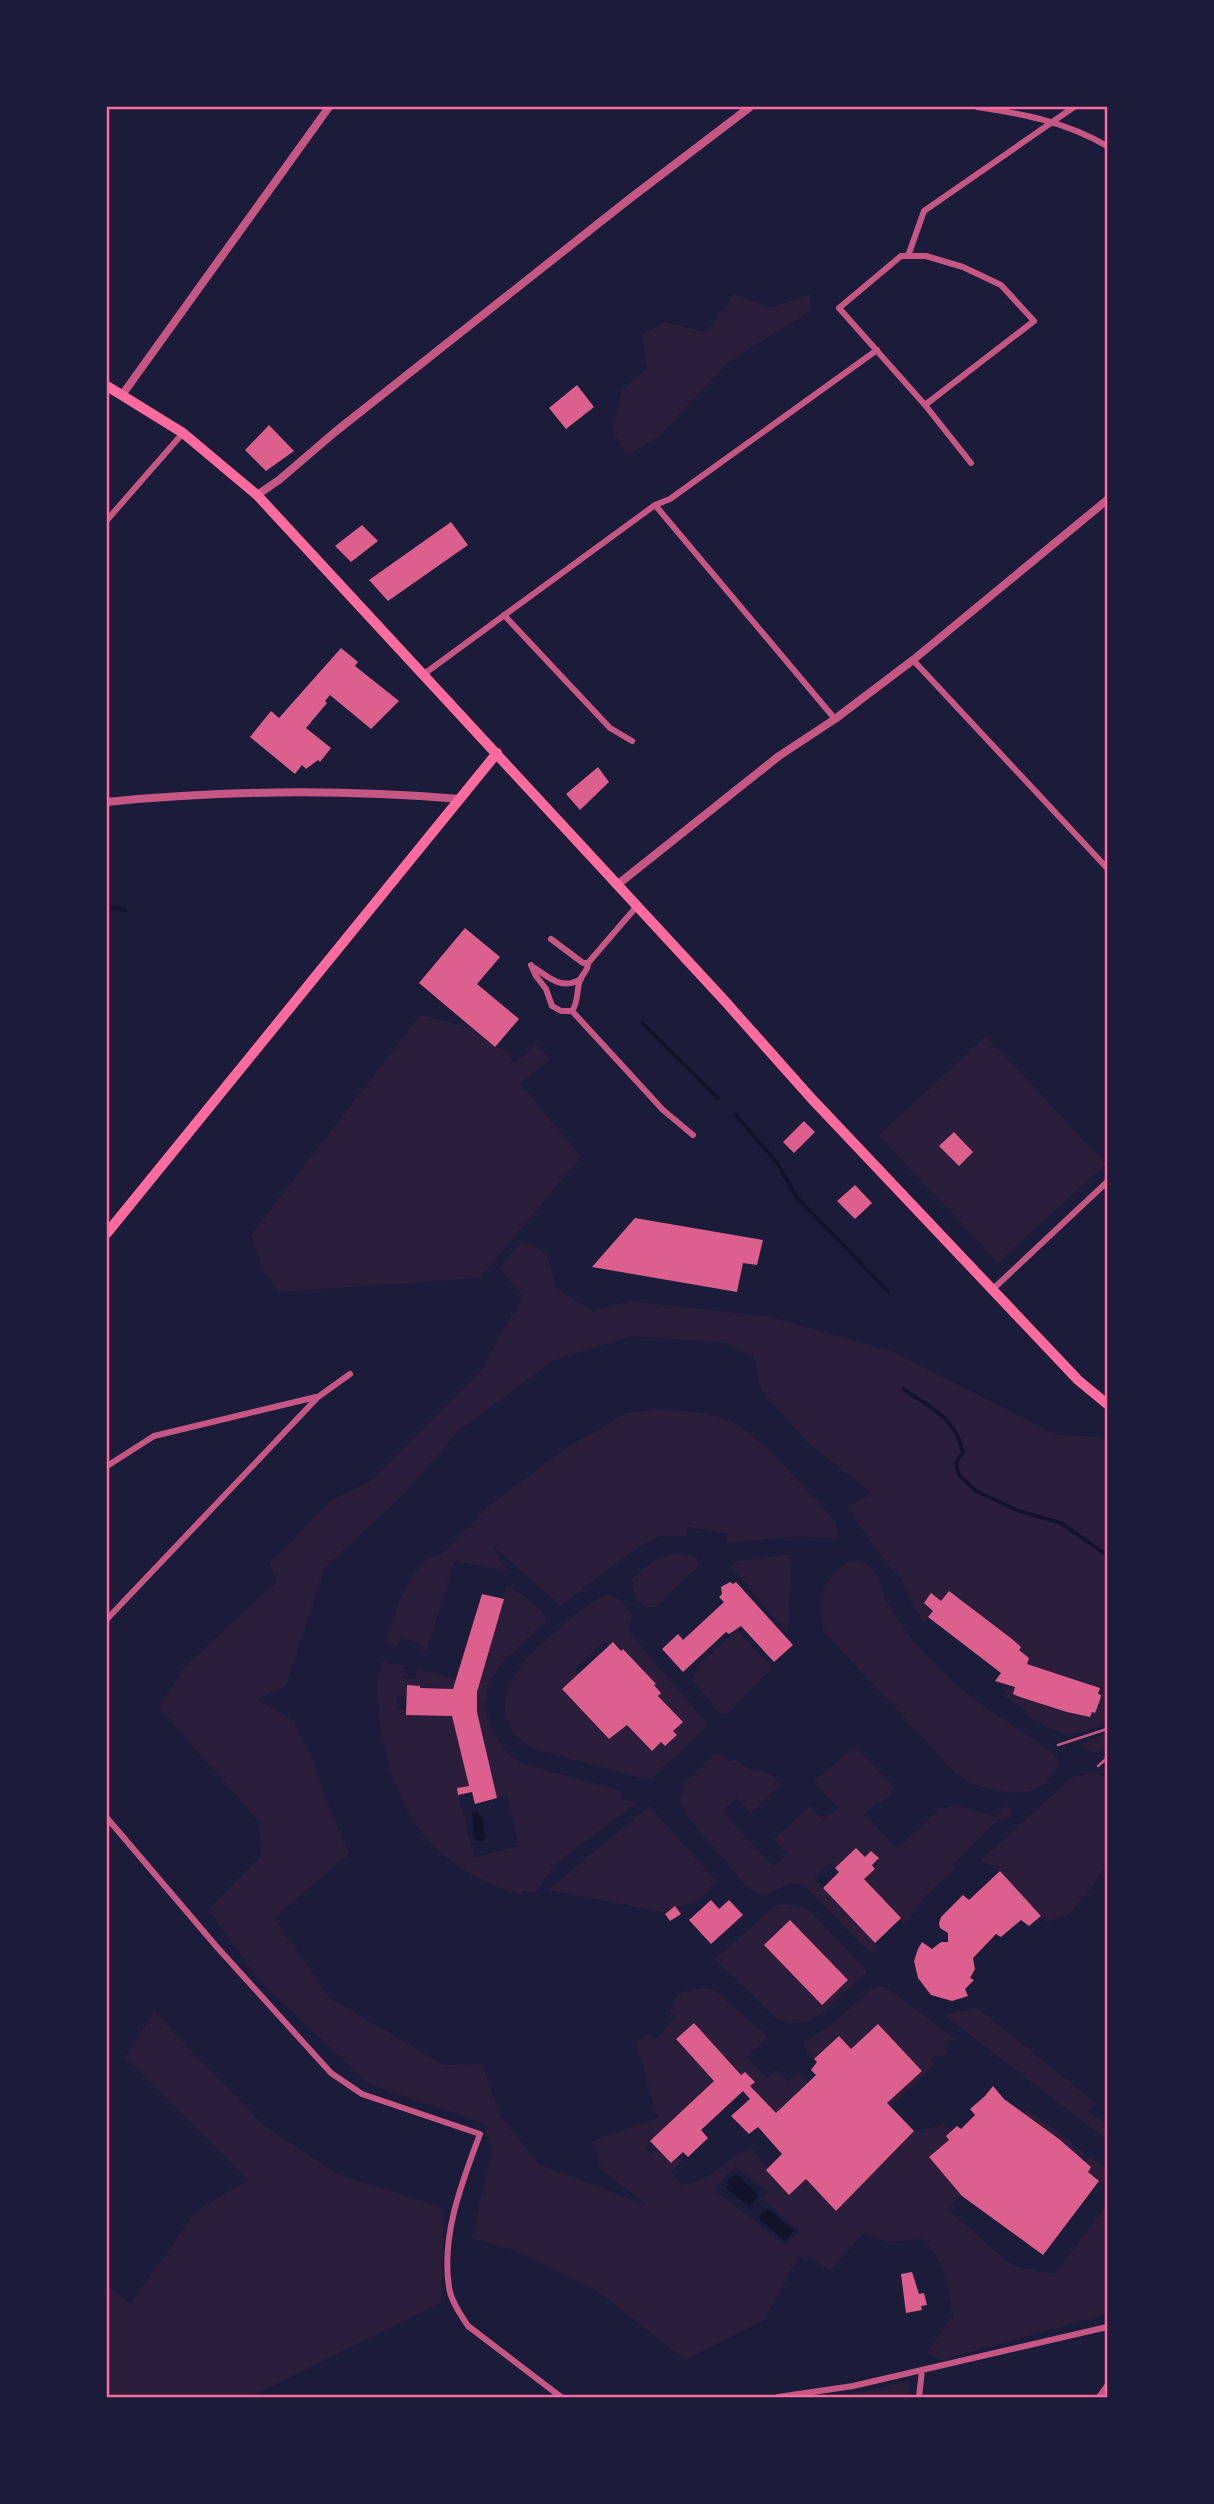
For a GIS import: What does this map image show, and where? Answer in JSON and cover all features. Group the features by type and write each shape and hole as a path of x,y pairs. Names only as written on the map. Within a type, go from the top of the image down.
{"main road":[{"path":"107,386 183,433 257,495 498,753 825,1112 1078,1380 1107,1404"},
{"path":"107,1233 498,753"}],"street":[{"path":"122,395 329,107"},
{"path":"257,495 279,481 335,432 618,207 750,107"},
{"path":"977,107 1053,121 1107,146"},
{"path":"908,256 924,211 1074,107"},
{"path":"925,405 1034,321 1001,285 963,267 926,256 901,256 839,308 925,405 971,463"},
{"path":"424,674 654,505 670,499 877,349"},
{"path":"107,520 183,433"},
{"path":"617,885 779,756 835,719 913,660 1107,500"},
{"path":"654,505 835,719"},
{"path":"504,615 610,728 632,741"},
{"path":"913,660 1107,868"},
{"path":"107,802 186,794 273,791 389,794 460,800"},
{"path":"572,1011 581,979 589,968 588,963 637,906"},
{"path":"551,939 583,963 588,963"},
{"path":"581,979 570,985 558,983 531,965 547,989 552,1006 561,1011 572,1011 663,1110 692,1135"},
{"path":"993,1289 1107,1182"},
{"path":"107,1619 318,1397 350,1374"},
{"path":"107,1466 154,1436 318,1397"},
{"path":"107,1818 216,1946 331,2073 362,2094 480,2134 457,2197 448,2262 449,2290 468,2326 561,2397"},
{"path":"778,2397 853,2386 1061,2340 1107,2327"},
{"path":"919,2397 922,2370"},
{"path":"1099,2397 1107,2386"}],"lane":[{"path":"1058,1745 1107,1730"},
{"path":"1098,1766 1107,1758"}],"shaded area":[{"path":"734,294 771,308 810,294 811,311 728,362 661,435 627,455 612,431 622,390 647,368 642,335 664,322 707,332"},
{"path":"420,1015 469,1027 494,1047 508,1051 514,1063 537,1044 550,1060 520,1083 581,1157 480,1278 280,1292 264,1272 251,1235"},
{"path":"986,1036 1106,1164 998,1263 879,1135"},
{"path":"522,1241 546,1252 556,1288 594,1311 630,1301 766,1316 892,1351 1054,1434 1107,1440 1107,1723 1081,1732 1065,1734 1025,1715 1027,1711 1003,1695 1010,1685 1067,1711 1090,1717 1098,1707 1101,1695 1083,1681 1027,1664 1012,1639 955,1595 941,1601 932,1594 924,1603 933,1611 924,1623 915,1610 897,1569 891,1570 847,1508 872,1493 809,1444 762,1391 753,1357 726,1343 632,1336 552,1361 457,1432 403,1495 324,1569 285,1687 257,1699 293,1720 315,1763 323,1793 349,1854 274,1918 330,1998 444,2065 482,2064 500,2116 539,2164 648,2206 602,2170 592,2141 658,2118 637,2048 638,2040 647,2035 656,2039 676,2017 669,2011 677,1996 685,1991 704,1988 716,1991 766,2035 746,2057 767,2078 776,2070 788,2081 798,2072 808,2082 776,2113 750,2086 754,2082 745,2072 741,2075 693,2023 676,2040 714,2081 644,2147 651,2155 657,2149 670,2163 678,2157 682,2161 671,2173 682,2186 708,2177 736,2155 751,2148 789,2195 806,2179 836,2211 914,2131 944,2123 952,2131 946,2136 949,2140 930,2157 962,2196 947,2209 1013,2266 1055,2274 1107,2204 1107,2314 942,2360 927,2353 953,2314 942,2265 923,2239 887,2242 864,2233 829,2271 810,2256 806,2261 799,2256 764,2320 685,2360 596,2290 520,2252 472,2238 492,2149 483,2123 368,2084 262,1983 208,1910 261,1856 259,1822 159,1707 186,1666 277,1581 270,1563 330,1501 371,1481 479,1373 523,1296 499,1267","holes":["735,2166 767,2192 762,2199 799,2231 786,2245 714,2190"]},
{"path":"655,1409 708,1414 738,1425 767,1449 833,1519 837,1525 838,1538 793,1537 727,1543 728,1534 688,1527 686,1536 659,1536 625,1556 561,1606 492,1546 507,1571 454,1561 427,1650 420,1653 422,1644 401,1637 398,1647 386,1643 398,1605 413,1577 431,1557 442,1554 486,1508 566,1448 627,1413"},
{"path":"676,1553 695,1556 699,1562 696,1569 655,1607 644,1606 635,1595 632,1578 658,1559"},
{"path":"791,1554 788,1634 731,1566 738,1561"},
{"path":"849,1561 867,1564 873,1568 897,1619 939,1668 982,1705 1040,1743 1057,1758 1057,1769 1045,1782 1028,1791 1007,1792 985,1788 957,1775 826,1634 820,1602 826,1583"},
{"path":"506,1586 529,1600 540,1610 546,1621 504,1661 490,1680 485,1707 495,1736 506,1752 521,1763 622,1791 621,1799 637,1803 557,1863 535,1893 523,1891 522,1894 473,1875 437,1849 422,1832 409,1813 390,1768 379,1717 378,1679 383,1662 405,1665 403,1678 415,1679 417,1669 456,1679 453,1689 407,1685 406,1696 397,1696 397,1709 406,1710 406,1715 452,1716 469,1786 457,1788 474,1857 519,1846 507,1796 497,1798 477,1712 477,1692"},
{"path":"605,1595 621,1601 632,1615 628,1627 630,1634 706,1722 705,1727 676,1757 664,1765 653,1779 531,1748 513,1733 505,1713 504,1701 508,1687 527,1657 580,1610","holes":["605,1641 609,1645 613,1642 621,1651 624,1649 655,1683 654,1686 661,1693 658,1696 682,1722 673,1731 677,1735 665,1746 661,1743 652,1751 627,1725 609,1739 562,1689 578,1674 575,1669"]},
{"path":"737,1630 771,1669 726,1715 719,1713 692,1679 700,1667 698,1665"},
{"path":"1107,1733 1107,1749 1093,1752 1080,1745"},
{"path":"852,1748 855,1751 858,1749 896,1790 865,1814 897,1849 941,1808 955,1805 997,1817 1006,1805 1012,1810 1010,1817 998,1820 952,1865 954,1870 924,1897 905,1925 864,1879 875,1869 879,1859 872,1851 865,1857 835,1868 830,1863 813,1878 879,1949 869,1952 807,1888 790,1884 765,1895 747,1887 684,1812 681,1800 685,1782 713,1754 722,1754 728,1761 736,1760 751,1771 764,1772 771,1776 781,1785 750,1813 737,1798 723,1811 773,1867 787,1854 774,1839 810,1806 823,1820 838,1808 814,1782"},
{"path":"1092,1773 1107,1776 1107,1866 1071,1913 1047,1922 998,1868 980,1861 1072,1777"},
{"path":"649,1806 717,1881 698,1901 662,1912 548,1890"},
{"path":"477,1812 485,1822 484,1841 478,1841 474,1837 472,1813"},
{"path":"785,1904 807,1908 865,1969 861,1978 820,2015 807,2022 791,2023 777,2019 715,1959 775,1906"},
{"path":"875,1986 886,1987 956,2040 946,2045 947,2052 944,2057 934,2056 930,2059 934,2066 890,2107 887,2103 922,2070 879,2025 851,2049 838,2036 814,2059 803,2042 829,2027"},
{"path":"976,2007 1096,2103 1089,2112 1107,2125 1107,2140 945,2016"},
{"path":"154,2011 264,2126 337,2174 444,2208 441,2303 250,2397 107,2397 107,2285 130,2304 197,2210 248,2180 125,2058"},
{"path":"1028,2109 1085,2153 1080,2159 1059,2138 1024,2114"},
{"path":"1090,2156 1107,2169 1102,2183 1088,2172 1091,2167 1085,2162"},
{"path":"736,2174 759,2195 749,2207 726,2187 729,2184 727,2181"},
{"path":"769,2209 794,2231 785,2241 759,2219 763,2211"},
{"path":"909,2381 908,2397 840,2397"}],"building":[{"path":"577,385 594,407 566,429 549,408"},
{"path":"269,425 294,451 266,471 245,450"},
{"path":"451,522 468,545 388,601 369,580"},
{"path":"362,525 378,541 351,562 335,546"},
{"path":"341,648 358,662 355,666 399,701 371,729 330,695 325,701 327,703 306,728 331,748 320,762 318,760 306,769 302,765 295,774 250,737 271,711 279,718"},
{"path":"598,767 609,782 580,810 566,794"},
{"path":"465,928 500,957 477,984 519,1019 495,1047 419,983"},
{"path":"804,1121 815,1132 794,1153 783,1142"},
{"path":"954,1132 973,1152 959,1166 939,1146"},
{"path":"855,1185 872,1203 855,1219 837,1201"},
{"path":"635,1218 763,1240 757,1265 743,1263 737,1292 592,1267"},
{"path":"736,1582 793,1645 774,1662 741,1626 729,1634 726,1632 683,1672 662,1649 678,1634 683,1640 724,1602 719,1597 722,1594 721,1587"},
{"path":"949,1591 1021,1647 1019,1650 1029,1658 1027,1664 1100,1688 1100,1700 1095,1713 1092,1712 1090,1717 1020,1697 1013,1694 1015,1687 995,1681 1001,1673 928,1617 933,1611 924,1603 931,1593 941,1601"},
{"path":"482,1594 504,1599 477,1692 477,1712 497,1798 475,1804 472,1792 458,1795 457,1788 469,1786 452,1716 406,1715 407,1685 453,1689"},
{"path":"613,1642 656,1684 654,1685 661,1693 658,1696 683,1722 673,1731 677,1735 665,1746 661,1742 652,1751 627,1725 609,1739 562,1689"},
{"path":"856,1848 865,1857 871,1851 879,1858 872,1865 875,1869 864,1879 901,1918 875,1943 823,1888 839,1872 835,1868"},
{"path":"1000,1871 1041,1916 1029,1926 1021,1920 1001,1937 996,1934 973,1958 975,1969 970,1978 974,1980 965,1989 968,1996 952,2001 931,1995 918,1978 914,1961 918,1949 922,1942 932,1949 941,1942 948,1942 948,1933 940,1928 941,1917 963,1895 969,1900"},
{"path":"711,1900 719,1909 729,1900 743,1915 711,1944 689,1920"},
{"path":"675,1906 681,1914 670,1921 665,1914"},
{"path":"790,1920 848,1980 822,2005 764,1945"},
{"path":"694,2023 741,2075 745,2072 755,2082 750,2086 776,2113 816,2075 811,2070 817,2062 814,2059 839,2036 851,2049 878,2024 922,2071 887,2103 914,2131 836,2211 806,2179 789,2195 766,2170 782,2154 758,2127 749,2134 731,2116 750,2099 743,2091 701,2130 708,2138 688,2157 683,2152 671,2163 650,2141 714,2081 676,2039"},
{"path":"993,2086 1004,2099 1059,2139 1091,2167 1088,2172 1099,2181 1043,2255 962,2196 929,2157 949,2140 946,2136 957,2126 961,2129 975,2115 970,2109"},
{"path":"912,2272 919,2294 924,2293 927,2305 921,2306 922,2310 906,2313 901,2274"}],"waterway":[{"path":"107,906 125,910"},
{"path":"642,1023 718,1098"},
{"path":"735,1114 778,1164 797,1198 888,1291"},
{"path":"903,1389 940,1414 954,1430 963,1452 956,1463 959,1475 976,1491 1019,1511 1061,1523 1107,1555"}]}
